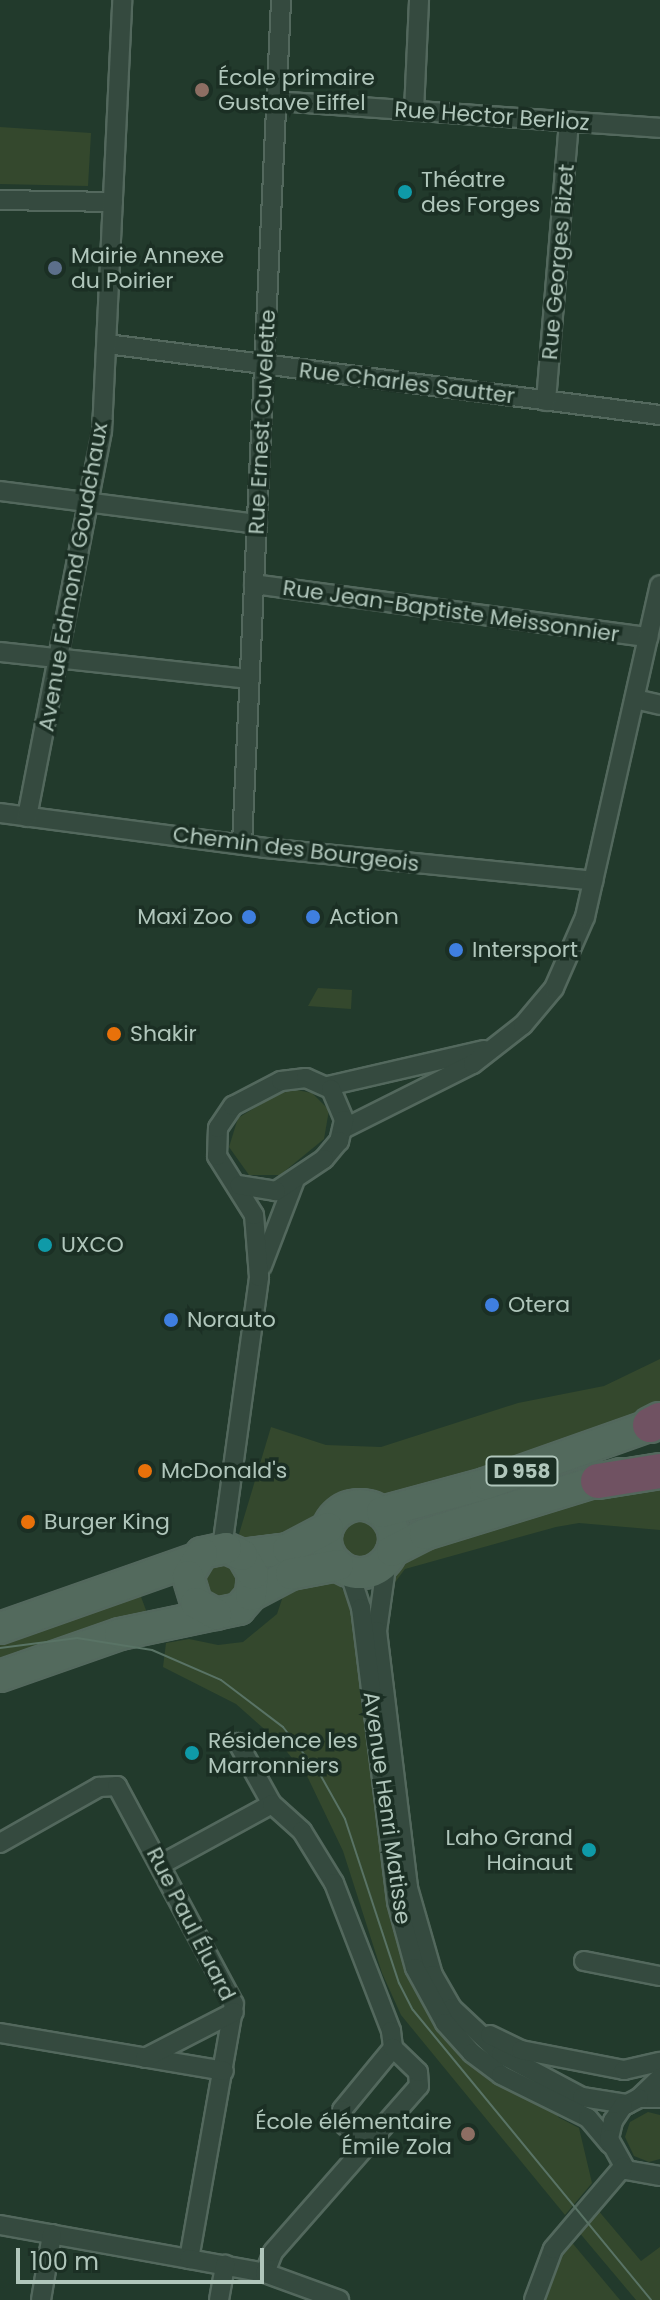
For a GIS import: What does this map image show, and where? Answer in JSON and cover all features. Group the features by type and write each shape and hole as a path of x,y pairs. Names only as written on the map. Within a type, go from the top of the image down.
{"highway":[{"path":"598,1481 660,1471"}],"main road":[{"name":"D 958","path":"382,1512 475,1488 657,1422"},
{"name":"D 958","path":"389,1556 433,1532 660,1461"},
{"path":"0,1628 220,1554 288,1549 328,1528 348,1506 363,1504 382,1512 393,1528 389,1556 372,1571 344,1568 291,1574 251,1595 239,1609 120,1634 0,1676"},
{"path":"328,1528 326,1546 344,1568"},
{"path":"220,1554 253,1574 251,1595"},
{"path":"216,1614 199,1606 191,1595 188,1576 220,1554"}],"street":[{"name":"Avenue Edmond Goudchaux","path":"27,817 104,418 122,0"},
{"name":"Rue Ernest Cuvelette","path":"242,844 281,0"},
{"path":"414,111 419,0"},
{"name":"Rue Hector Berlioz","path":"276,101 660,128"},
{"name":"Rue Georges Bizet","path":"546,401 569,122"},
{"path":"0,200 113,202"},
{"name":"Rue Charles Sautter","path":"107,344 660,415"},
{"path":"0,491 257,524"},
{"name":"Rue Jean-Baptiste Meissonnier","path":"254,584 648,637"},
{"path":"239,1185 267,1192 294,1182 324,1159 343,1129 455,1076 523,1025 554,988 581,930 660,585"},
{"path":"0,652 250,679"},
{"path":"635,699 660,705"},
{"name":"Chemin des Bourgeois","path":"0,813 242,844 593,881"},
{"path":"328,1086 495,1047"},
{"path":"259,1277 254,1215 239,1185 217,1156 218,1128 227,1112 289,1079 314,1079 328,1086 343,1110 343,1129"},
{"path":"220,1554 259,1277 294,1182"},
{"name":"Avenue Henri Matisse","path":"389,1556 377,1631 408,1888 424,1952 452,2008 482,2040 520,2066 595,2102 660,2098"},
{"name":"Avenue Henri Matisse","path":"344,1568 361,1608 400,1916 422,1983 445,2023 479,2059 588,2118 610,2144 623,2167"},
{"path":"238,1743 272,1804 302,1831 325,1865 393,2048 418,2072 419,2086 273,2252 265,2273"},
{"name":"Rue Paul Éluard","path":"0,1843 109,1784 121,1790 233,1998 234,2012 189,2259"},
{"path":"162,1864 272,1804"},
{"path":"584,1961 660,1976"},
{"path":"452,2008 521,2050 624,2070 660,2062"},
{"path":"145,2058 234,2012"},
{"path":"0,2033 224,2071"},
{"path":"367,2147 345,2125 343,2106 393,2048"},
{"path":"610,2144 613,2121 660,2078"},
{"path":"534,2300 553,2249 623,2167 639,2176 660,2176"},
{"path":"0,2225 265,2273 339,2300"},
{"path":"41,2300 52,2234"},
{"path":"219,2300 225,2265"}],"green space":[{"path":"0,127 91,133 88,186 0,184"},
{"path":"318,988 352,990 351,1009 308,1006"},
{"path":"297,1090 312,1093 329,1110 324,1139 280,1175 249,1175 229,1147 238,1118 281,1092"},
{"path":"660,1359 660,1408 400,1500 346,1496 311,1531 243,1542 239,1534 271,1427 326,1445 381,1447 518,1403 604,1386"},
{"path":"660,1480 660,1530 579,1523 556,1527 405,1569 390,1589 401,1564 418,1549"},
{"path":"360,1521 373,1526 378,1539 373,1552 360,1557 347,1552 342,1539 347,1526"},
{"path":"212,1561 238,1566 238,1595 213,1601 200,1582"},
{"path":"335,1579 351,1601 437,2022 456,2049 487,2077 560,2112 558,2117 579,2128 592,2183 565,2215 401,2015 382,1973 343,1851 308,1778 279,1742 236,1704 163,1667 166,1643 189,1639 218,1645 243,1642 277,1614 286,1587"},
{"path":"137,1586 150,1621 0,1671 0,1633"},
{"path":"648,2112 660,2115 660,2159 649,2162 634,2156 625,2137 630,2122"},
{"path":"597,2209 641,2261 660,2247 660,2300 636,2300 578,2231"},
{"path":"569,2239 620,2300 546,2300 551,2274"}],"tram line":[{"path":"0,1648 77,1638 152,1650 221,1680 283,1727 321,1776 345,1819 399,1983 413,2010 651,2300"}],"place":[{"name":"École primaire Gustave Eiffel","path":"202,90"},
{"name":"Théatre des Forges","path":"405,192"},
{"name":"Mairie Annexe du Poirier","path":"55,268"},
{"name":"Maxi Zoo","path":"249,917"},
{"name":"Action","path":"313,917"},
{"name":"Intersport","path":"456,950"},
{"name":"Shakir","path":"114,1034"},
{"name":"UXCO","path":"45,1245"},
{"name":"Otera","path":"492,1305"},
{"name":"Norauto","path":"171,1320"},
{"name":"McDonald's","path":"145,1471"},
{"name":"Burger King","path":"28,1522"},
{"name":"Résidence les Marronniers","path":"192,1753"},
{"name":"Laho Grand Hainaut","path":"589,1850"},
{"name":"École élémentaire Émile Zola","path":"468,2134"}]}
